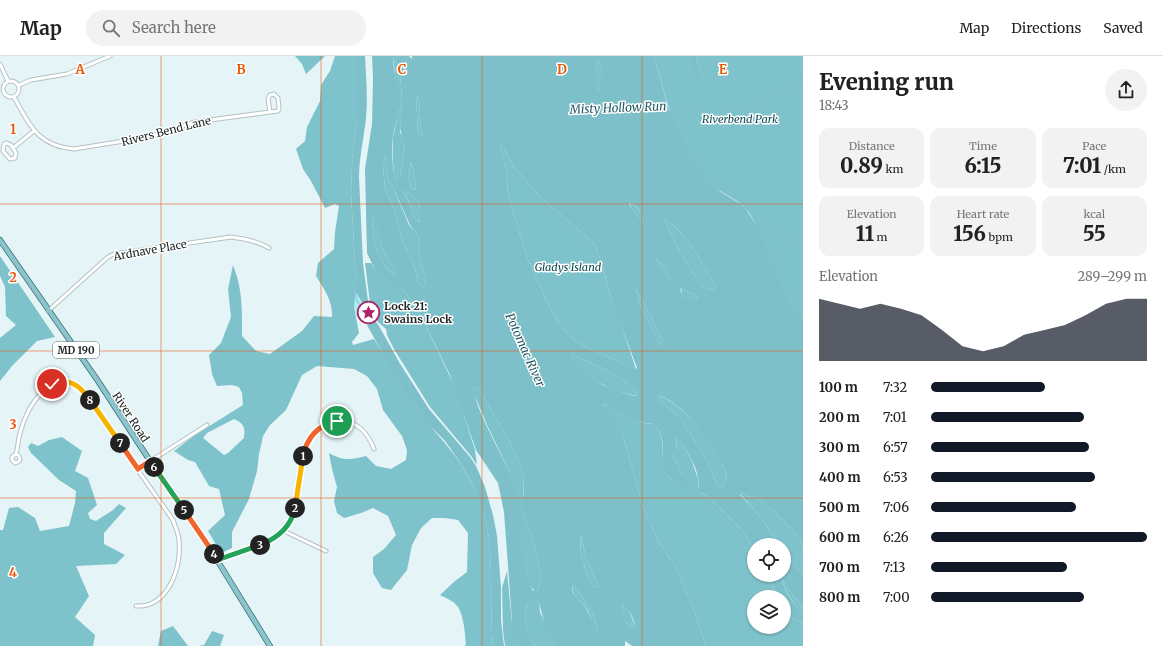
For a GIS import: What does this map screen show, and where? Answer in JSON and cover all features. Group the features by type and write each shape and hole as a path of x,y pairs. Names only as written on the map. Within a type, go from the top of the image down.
{"main road":[{"name":"River Road","path":"0,240 98,381 150,461 175,496 217,560 270,646"}],"street":[{"path":"19,85 31,80 67,74 110,56"},
{"path":"0,64 8,81"},
{"path":"0,96 3,85 8,81 14,81 19,85"},
{"path":"2,92 9,97 14,97 19,92 19,85"},
{"path":"274,94 278,98 279,108 278,111 270,112 268,100 270,95 274,94"},
{"name":"Rivers Bend Lane","path":"14,97 34,131 52,143 74,149 149,137 195,122 270,112"},
{"path":"13,148 34,131"},
{"path":"6,143 13,148 16,155 15,158 11,159 3,150 3,146 6,143"},
{"name":"Ardnave Place","path":"48,310 103,261 114,254 232,237 260,242 269,248"},
{"path":"16,454 23,423 30,408 48,387 54,384 66,382 83,390 173,520 179,540 179,561 176,574 168,589 156,600 144,607 136,606"},
{"path":"217,560 268,542 284,531 291,520 294,511 305,448 310,438 320,427 337,421 352,423 358,426 368,436 374,449"},
{"path":"138,469 207,426"},
{"path":"284,531 326,551"}],"shaded area":[{"path":"355,291 364,303 372,323 367,325 362,312 356,317 354,307"}],"green space":[{"path":"295,56 325,56 306,74 302,64"},
{"path":"335,56 357,56 357,120 352,160 351,193 357,276 354,307 359,333 352,342 353,345 374,339 420,412 461,465 476,492 484,512 491,562 493,646 464,646 466,645 465,630 460,611 454,603 440,595 467,572 468,533 458,520 432,518 421,528 412,545 407,570 391,590 382,588 373,573 373,557 384,549 396,535 388,516 373,508 344,518 337,513 334,501 337,487 329,453 343,459 366,456 376,466 391,469 406,460 407,450 402,436 383,410 377,389 367,376 354,369 317,366 302,375 286,410 270,425 263,436 257,471 249,499 232,532 232,548 221,553 208,531 225,515 219,489 209,486 195,462 188,460 174,451 195,435 243,405 242,393 239,387 232,385 217,386 212,374 209,355 221,343 231,317 228,289 233,265 239,283 242,309 242,336 256,351 270,354 302,331 314,316 332,317 329,300 325,290 316,276 318,263 334,249 339,206 335,204 325,208 303,169 296,149 305,141 307,127 320,101 321,85 330,71","holes":["234,419 244,427 244,438 224,455 203,438 207,433"]},
{"name":"Riverbend Park","path":"654,56 689,56 699,80 696,56 803,56 803,320 788,299 776,276 761,237 750,214 741,204 707,181 688,153 680,138 668,105"},
{"path":"393,57 396,61 400,75 402,98 400,132 405,146 400,178 398,181 394,174 393,161 393,137 399,109"},
{"path":"599,60 601,62 604,82 600,90 598,89 596,74 596,67"},
{"path":"416,95 418,95 420,106 420,124 423,135 421,137 418,134"},
{"name":"Gladys Island","path":"500,145 504,148 514,167 542,199 595,245 603,267 610,295 636,369 630,369 621,363 576,342 556,319 528,260 508,193 506,170"},
{"path":"383,155 385,156 388,180 393,187 409,225 415,231 420,241 419,254 426,282 423,287 418,283 415,268 403,243 394,209 385,189"},
{"path":"411,162 416,188 414,190 409,181"},
{"path":"405,191 415,197 419,203 419,223 414,216 409,201 404,193"},
{"path":"630,203 640,211 644,223 631,207"},
{"path":"372,210 383,249 396,273 395,275 388,270 378,255 374,237"},
{"path":"664,219 678,230 692,247 715,285 713,290 700,284 679,251"},
{"path":"0,256 55,337 37,341 12,366 0,381 0,338 16,325 6,316 5,287 0,276"},
{"path":"656,259 665,267 671,281 670,284 666,279"},
{"path":"365,263 371,263 375,270 404,290 422,318 455,387 475,450 477,465 430,407 394,349 387,335 386,329 378,322 370,303"},
{"path":"681,287 686,291 697,295 698,299 688,299 682,295"},
{"path":"635,288 651,316 663,345 657,340 640,304"},
{"path":"571,353 621,378 636,391 637,396 613,390 596,381 583,371 571,356"},
{"path":"474,387 479,389 509,440 524,474 523,513 534,543 540,570 541,581 537,591 535,592 530,585 524,559 513,483 474,394"},
{"path":"659,395 681,409 705,437 727,474 723,487 721,488 717,485 706,459 679,416 662,403 658,396"},
{"path":"603,404 610,405 641,422 654,424 662,439 664,466 672,480 683,476 672,455 672,452 677,452 676,435 692,461 698,479 698,487 701,493 715,503 742,530 747,538 747,582 772,582 774,590 747,590 747,634 791,634 791,616 803,623 803,646 706,646 694,611 676,568 658,541 643,507 623,436"},
{"path":"62,437 82,451 75,471 88,478 97,505 88,513 90,519 96,521 113,510 119,504 126,508 104,533 104,544 125,555 116,564 76,566 89,596 75,617 95,635 93,646 0,646 0,530 3,530 9,508 18,507 35,518 40,531 69,526 75,503 76,491 59,480 31,453 28,447 31,443 38,446 49,440"},
{"path":"740,491 747,496 756,498 771,508 790,527 803,545 803,576 791,560 791,538 775,538 754,509 740,494"},
{"path":"581,535 586,558 599,586 598,588 592,586 585,567 580,548"},
{"path":"507,571 512,623 518,646 505,646 502,588"},
{"path":"783,582 790,590 786,589"},
{"path":"573,585 593,613 598,632 587,609 573,592"},
{"path":"791,592 803,607 803,613 791,599"},
{"path":"532,599 536,599 539,603 540,612 556,646 536,646 532,642 527,630 525,615 528,603"},
{"path":"623,605 628,608 635,626 633,627 625,621 622,615"},
{"path":"173,626 188,646 158,646 161,631"},
{"path":"212,631 224,635 220,646 198,646 204,645"}],"water":[{"path":"357,56 365,56 367,87 366,118 359,177 363,263 367,302 375,322 379,326 399,362 429,409 470,457 476,466 485,487 497,536 501,588 501,620 504,646 493,646 491,562 484,513 477,494 468,475 456,457 445,441 426,421 395,374 367,325 372,323 364,303 355,291 357,276 351,193 352,160 357,120"},
{"name":"Potomac River","path":"372,56 409,56 412,59 412,56 654,56 668,107 688,153 707,181 746,209 760,231 777,277 788,298 803,320 803,545 790,527 771,508 756,498 747,496 740,491 740,495 754,509 775,538 747,538 742,530 715,503 698,491 697,472 693,461 676,436 677,452 673,452 672,455 685,480 686,488 677,484 664,469 662,438 654,424 635,420 603,404 623,436 643,507 658,541 676,568 694,611 706,646 632,646 625,641 625,646 556,646 546,628 539,603 536,599 532,599 528,603 526,609 525,622 529,636 536,646 518,646 513,634 504,512 498,483 476,450 450,375 422,318 404,290 381,276 375,270 367,253 365,169 372,124","holes":["393,57 396,61 400,75 402,98 400,128 405,146 400,178 398,180 394,173 392,153 393,136 399,103","599,60 601,62 603,82 599,90 596,70","416,95 418,95 420,106 420,124 423,135 421,137 418,134","500,145 504,148 514,167 542,199 595,245 603,267 610,295 637,368 636,369 630,369 621,363 576,342 556,319 528,260 508,193 506,170","383,155 385,156 388,180 393,187 410,225 420,241 419,254 426,282 423,287 418,283 415,268 403,243 394,209 385,189","411,162 416,188 414,190 409,181","405,191 412,195 419,203 419,223 414,216 404,193","630,203 636,206 643,217 644,223 629,204","372,212 383,249 396,273 395,275 388,270 379,256 373,229","664,219 678,230 692,247 715,285 713,290 700,284 679,251","656,259 665,267 671,281 670,283","681,287 686,291 697,295 698,299 692,300 685,298 681,293","635,288 651,316 663,345 657,340 640,304","571,353 621,378 636,391 637,396 601,384 588,374 571,356","474,387 479,389 509,440 524,474 524,492 522,503 523,513 534,543 540,570 541,581 537,591 533,591 526,567 518,506 513,482 474,394","659,395 670,401 680,409 689,417 705,437 727,474 723,487 721,488 717,485 706,459 679,416 662,403 658,396","581,535 586,558 599,586 598,588 592,586 580,548","574,585 593,613 598,632 586,608 573,593 572,588","623,605 629,611 635,625 633,627 627,623 622,615"]},
{"path":"689,56 696,56 700,80 696,79"},
{"path":"791,560 803,576 803,607 794,597 791,590 784,582 791,582"},
{"path":"772,582 783,582 786,590 774,590"},
{"path":"791,599 803,613 803,623 791,616"}],"waterway":[{"name":"Misty Hollow Run","path":"671,114 682,113 684,109 694,112 698,118 721,117 732,111 745,111 767,99 772,93 784,90 788,92 791,91 789,84 800,84 801,77 803,75"},
{"path":"756,224 762,226"},
{"path":"766,227 794,243 803,243"},
{"path":"381,320 389,313 387,307 390,297 387,292 389,288 394,289 397,286"},
{"path":"356,293 356,298 362,310"}],"place":[{"name":"Lock 21: Swains Lock","path":"369,312"}],"route":[{"path":"52,384 59,382 72,383 83,390 138,469 150,461 217,560 268,542 284,531 291,520 294,511 305,448 310,438 320,427 337,421"}]}
